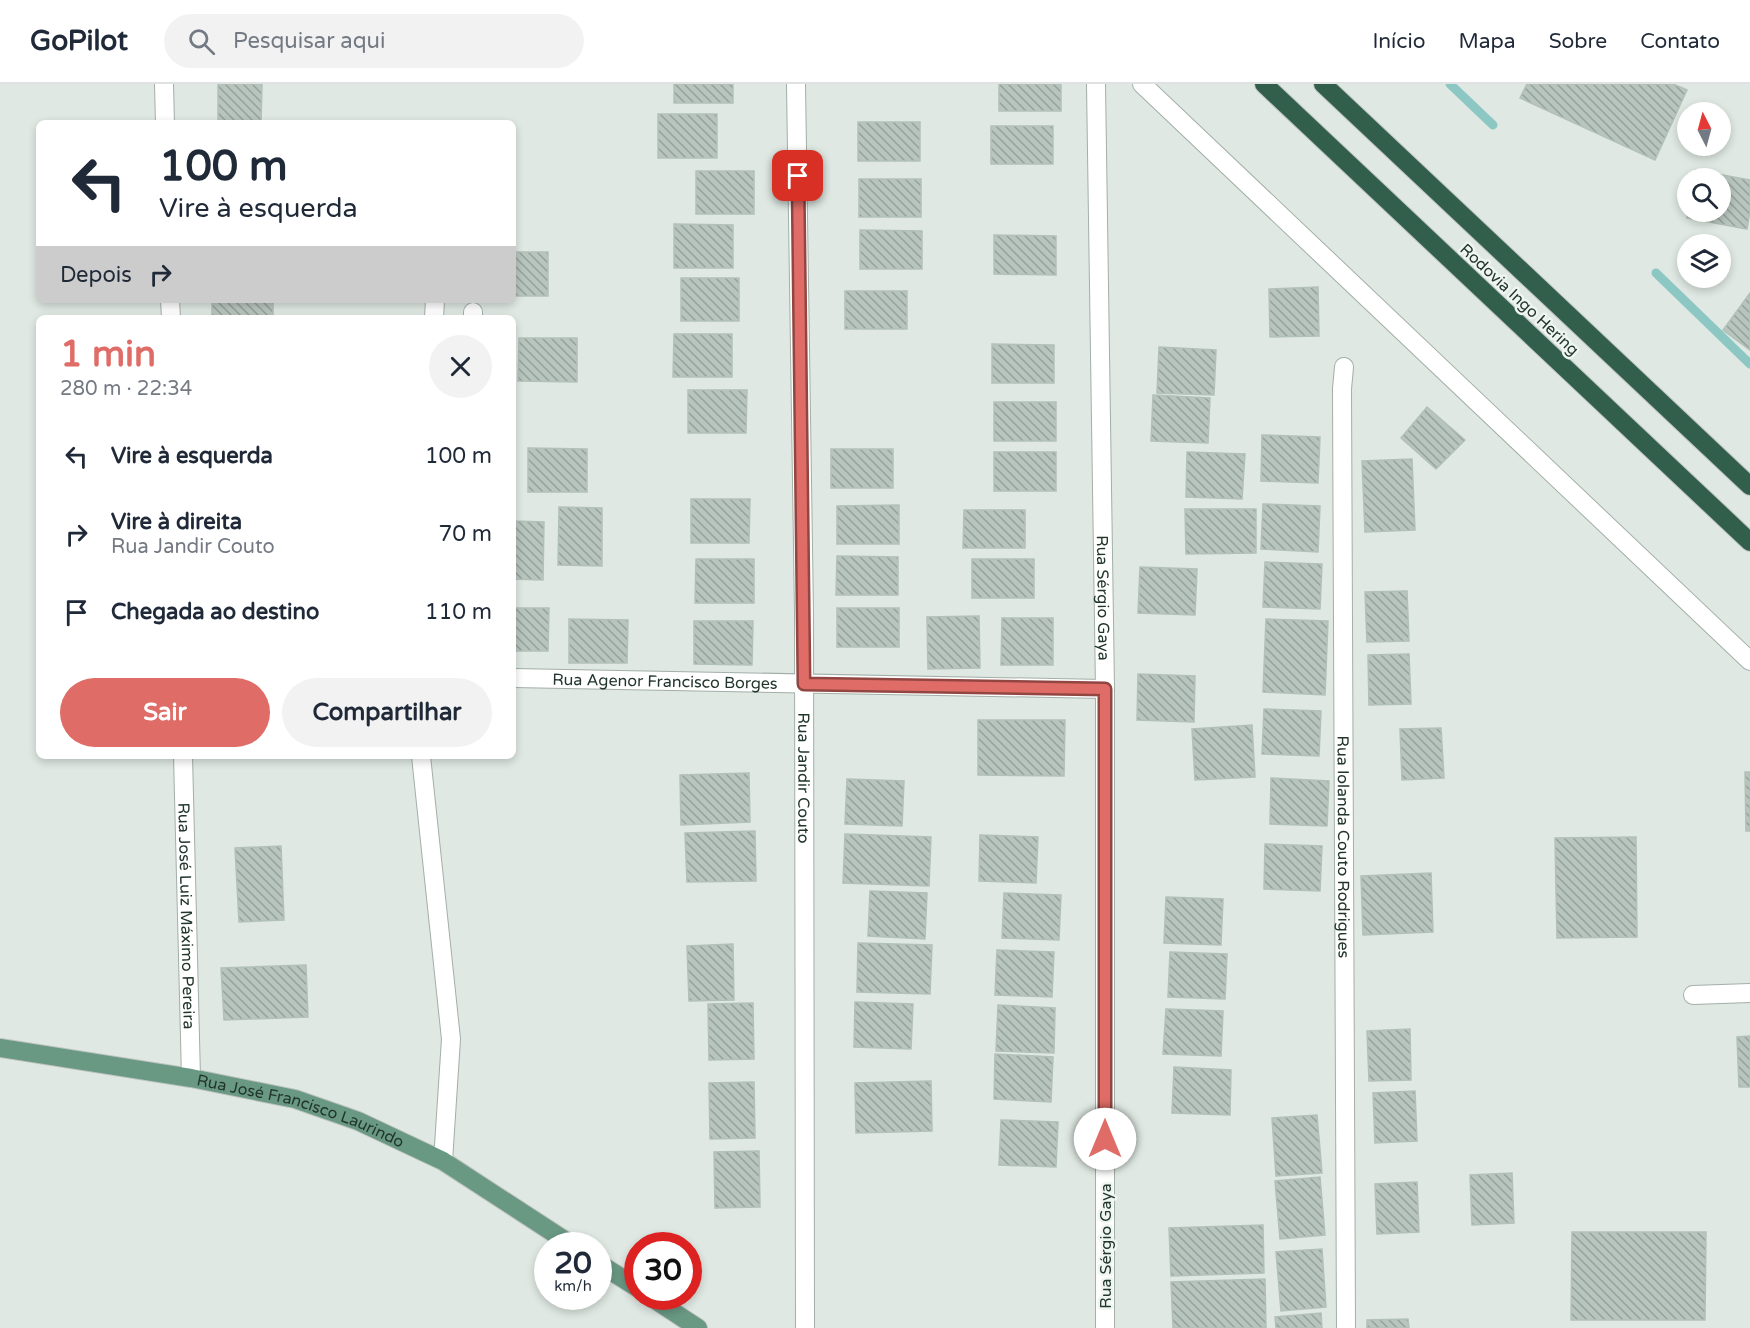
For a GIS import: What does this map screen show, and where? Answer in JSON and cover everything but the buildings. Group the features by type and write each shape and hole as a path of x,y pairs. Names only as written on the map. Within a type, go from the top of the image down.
{"highway":[{"name":"Rodovia Ingo Hering","path":"1263,84 1750,542"},
{"name":"Rodovia Ingo Hering","path":"1323,84 1750,486"}],"main road":[{"name":"Rua José Francisco Laurindo","path":"0,1048 191,1078 295,1099 358,1121 443,1161 552,1232"},
{"path":"670,1310 698,1328"}],"street":[{"path":"164,84 165,120"},
{"name":"Rua Jandir Couto","path":"796,84 804,684 805,1328"},
{"name":"Rua Sérgio Gaya","path":"1096,84 1105,689 1105,1328"},
{"path":"1142,84 1750,661"},
{"name":"Rua Iolanda Couto Rodrigues","path":"1344,367 1342,401 1346,1328"},
{"name":"Rua Agenor Francisco Borges","path":"516,678 1105,689"},
{"name":"Rua José Luiz Máximo Pereira","path":"183,759 191,1078"},
{"path":"421,759 451,1039 443,1161"},
{"path":"1693,995 1750,993"}],"waterway":[{"path":"1450,84 1493,125"},
{"path":"1656,273 1750,364"}],"route":[{"path":"798,176 804,684 1105,689 1105,1139"}]}
